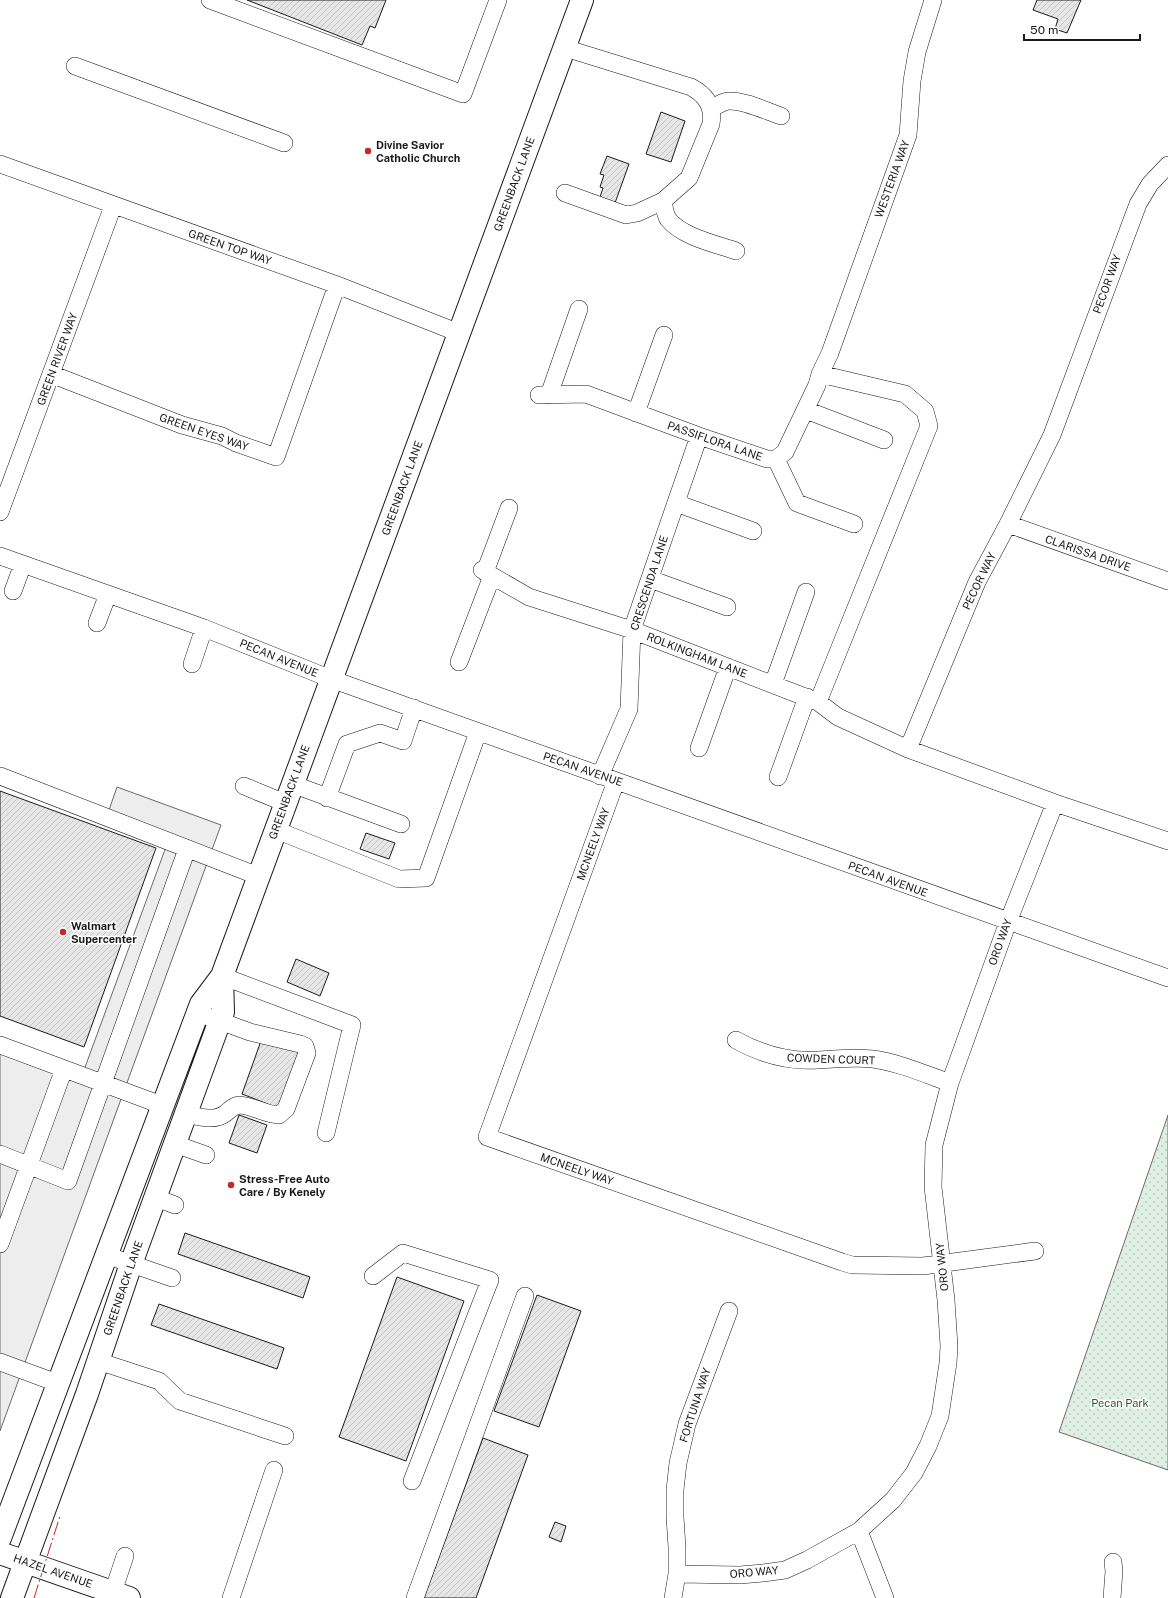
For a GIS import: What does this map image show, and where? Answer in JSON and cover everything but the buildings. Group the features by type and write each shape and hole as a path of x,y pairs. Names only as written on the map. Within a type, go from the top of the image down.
{"main road":[{"name":"GREENBACK LANE","path":"0,1538 57,1383 164,1106 201,1004 222,976 582,0"},
{"name":"GREENBACK LANE","path":"15,1594 25,1561 98,1361 131,1264 165,1201 173,1151 223,1012 222,976"},
{"path":"186,1046 192,1059 182,1094 186,1114"},
{"path":"164,1106 169,1118 165,1143 173,1151"},
{"path":"95,1286 105,1300 88,1344 98,1361"},
{"name":"HAZEL AVENUE","path":"0,1553 121,1595"}],"street":[{"path":"210,0 463,94 498,0"},
{"name":"WESTERIA WAY","path":"830,353 908,135 916,52 933,0"},
{"path":"565,48 691,88 705,97 711,109 712,118 711,124 689,178 663,201 637,213 626,215 565,193"},
{"path":"75,66 284,143"},
{"path":"711,109 721,103 732,102 754,106 781,116"},
{"name":"GREEN TOP WAY","path":"0,164 113,206 337,285 459,333"},
{"name":"PECOR WAY","path":"908,749 977,582 1008,524 1052,435 1138,204 1150,184 1168,165"},
{"path":"663,201 667,218 677,228 687,234 736,251"},
{"name":"GREEN RIVER WAY","path":"0,512 113,206"},
{"name":"GREEN EYES WAY","path":"51,374 182,425 222,436 236,443 276,457 337,285"},
{"name":"PASSIFLORA LANE","path":"579,309 544,395 586,394 699,436 767,459 776,459 785,452 788,447 806,410 830,353"},
{"path":"636,413 664,335"},
{"path":"778,777 929,426 925,411 905,394 820,374"},
{"path":"806,410 884,440"},
{"name":"CRESCENDA LANE","path":"608,778 629,709 632,630 699,436"},
{"path":"776,459 797,503 854,524"},
{"path":"676,503 753,532"},
{"path":"459,662 486,573 509,508"},
{"name":"CLARISSA DRIVE","path":"1008,524 1168,581"},
{"name":"PECAN AVENUE","path":"0,556 204,628 331,679 1168,978"},
{"path":"14,591 23,564"},
{"name":"ROLKINGHAM LANE","path":"486,573 529,598 632,630 812,700 838,717 908,749"},
{"path":"650,579 727,607"},
{"path":"773,684 806,592"},
{"path":"97,623 108,594"},
{"path":"192,664 204,628"},
{"path":"699,748 728,667"},
{"path":"327,798 347,744 380,733 403,741 414,708"},
{"path":"276,830 399,879 426,878 478,732"},
{"path":"908,749 1055,803 1168,841"},
{"path":"0,776 258,876"},
{"name":"MCNEELY WAY","path":"608,778 487,1137 842,1262 864,1266 923,1266 1035,1251"},
{"path":"244,786 289,794 327,798 401,824"},
{"name":"ORO WAY","path":"677,1574 740,1575 785,1570 807,1560 859,1531 893,1500 914,1473 928,1446 940,1416 949,1346 933,1170 934,1145 950,1083 1008,922 1055,803"},
{"path":"0,1154 68,1181 187,849"},
{"path":"222,976 352,1025 326,1132"},
{"path":"186,1114 202,1118 214,1118 225,1114 232,1107 241,1105 272,1115 279,1115 286,1109 307,1053 305,1046 300,1044 250,1032 198,1012"},
{"name":"COWDEN COURT","path":"736,1040 750,1048 779,1057 806,1060 840,1058 873,1059 894,1064 950,1083"},
{"path":"0,1045 164,1106"},
{"path":"0,1244 64,1069"},
{"path":"173,1151 206,1155"},
{"path":"373,1276 403,1253 490,1280 412,1482"},
{"path":"106,1255 172,1278"},
{"path":"415,1598 525,1296"},
{"name":"FORTUNA WAY","path":"673,1598 677,1574 675,1503 678,1463 687,1424 729,1311"},
{"path":"98,1361 159,1381 180,1400 285,1436"},
{"path":"0,1362 57,1383"},
{"path":"231,1598 274,1470"},
{"path":"859,1531 884,1598"},
{"path":"121,1595 125,1556"},
{"path":"1112,1598 1114,1571 1113,1562"}],"green space":[{"name":"Pecan Park","path":"1168,1115 1168,1470 1059,1432"}],"shaded area":[{"path":"117,787 221,825 0,1431 0,1040 84,1070 170,836 108,813"}],"power":[{"path":"34,1598 60,1516"}],"place":[{"name":"Divine Savior Catholic Church","path":"368,151"},
{"name":"Walmart Supercenter","path":"63,932"},
{"name":"Stress-Free Auto Care / By Kenely","path":"231,1185"}]}
